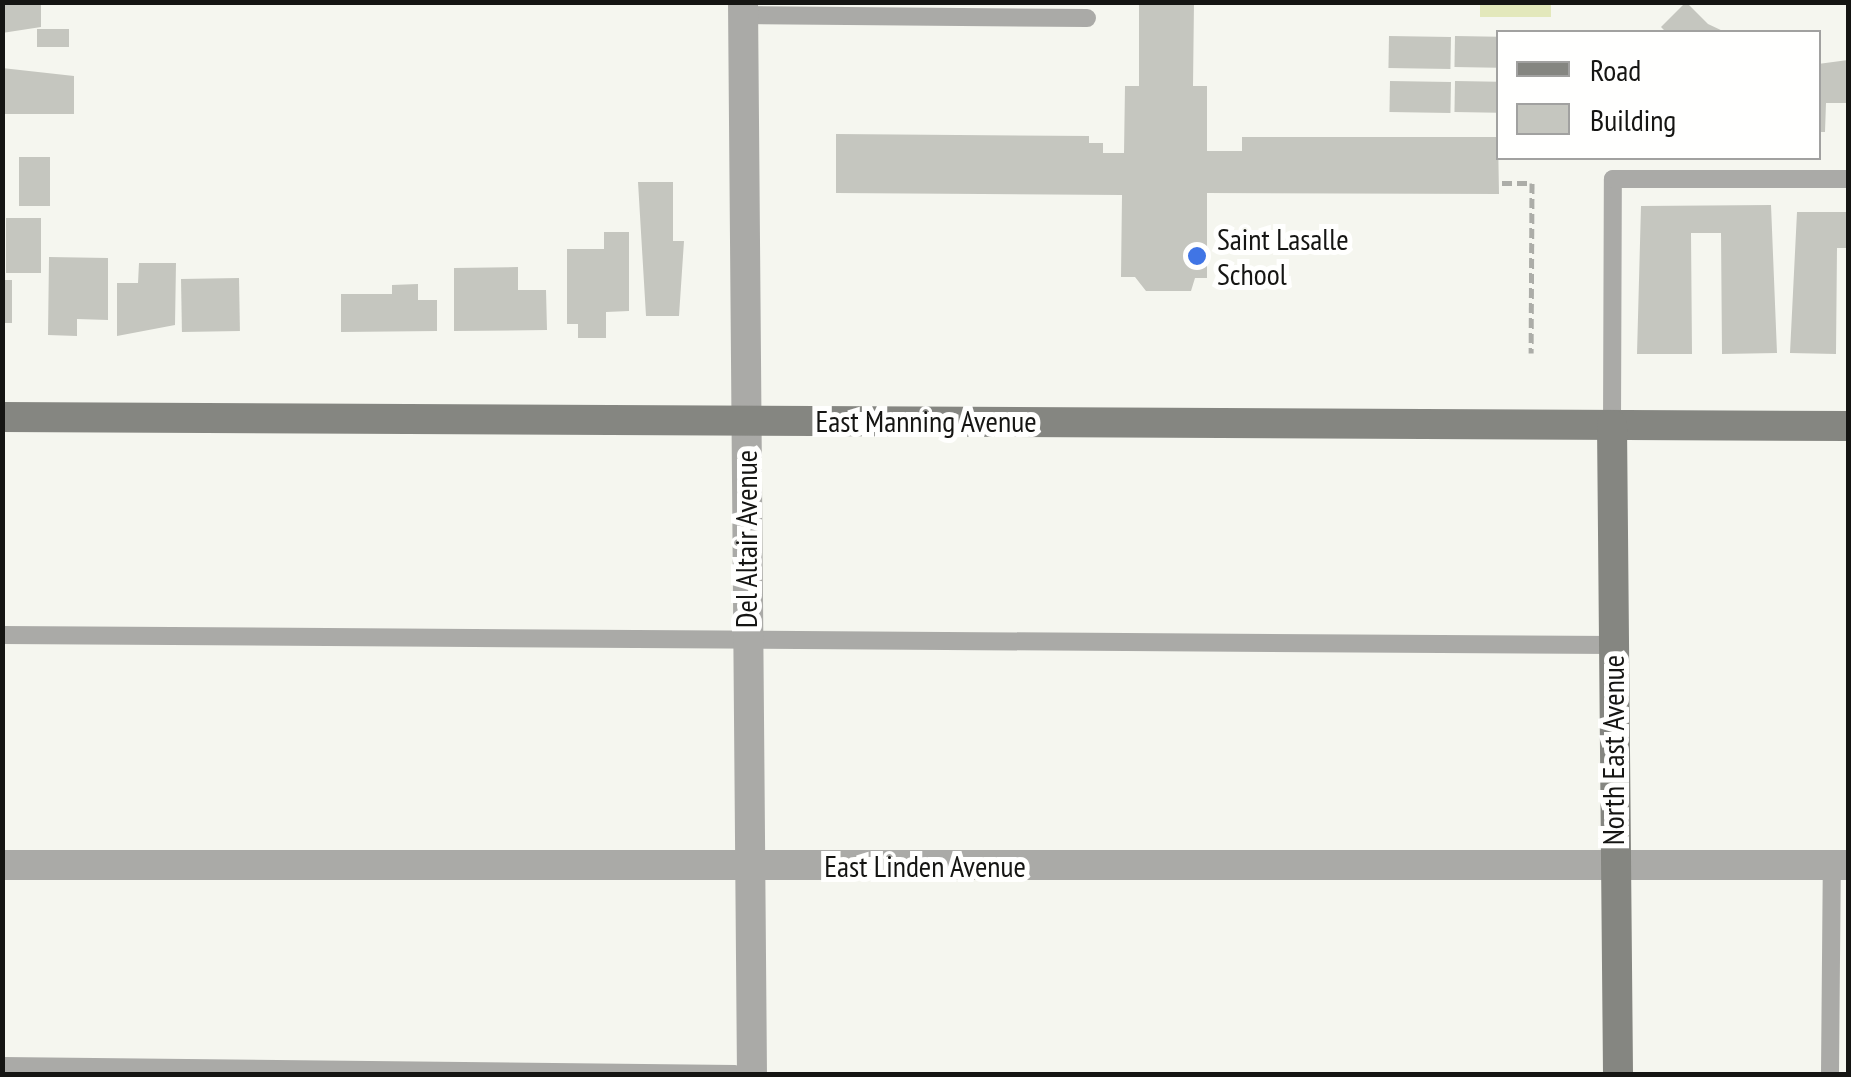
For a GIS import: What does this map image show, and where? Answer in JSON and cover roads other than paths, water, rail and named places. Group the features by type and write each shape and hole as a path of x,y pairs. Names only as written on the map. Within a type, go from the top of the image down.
{"main road":[{"name":"East Manning Avenue","path":"2,417 1848,426"},
{"name":"North East Avenue","path":"1612,425 1613,865 1618,1074"}],"street":[{"name":"Del Altair Avenue","path":"743,9 746,867 752,1074"},
{"name":"East Linden Avenue","path":"2,864 1840,865"}],"lane":[{"path":"743,9 1086,18"},
{"path":"1612,425 1613,179 1848,179"},
{"path":"2,635 1613,644"},
{"path":"1830,1074 1840,865"},
{"path":"2,1066 735,1074"}],"place":[{"name":"Saint Lasalle School","path":"1197,256"}]}
